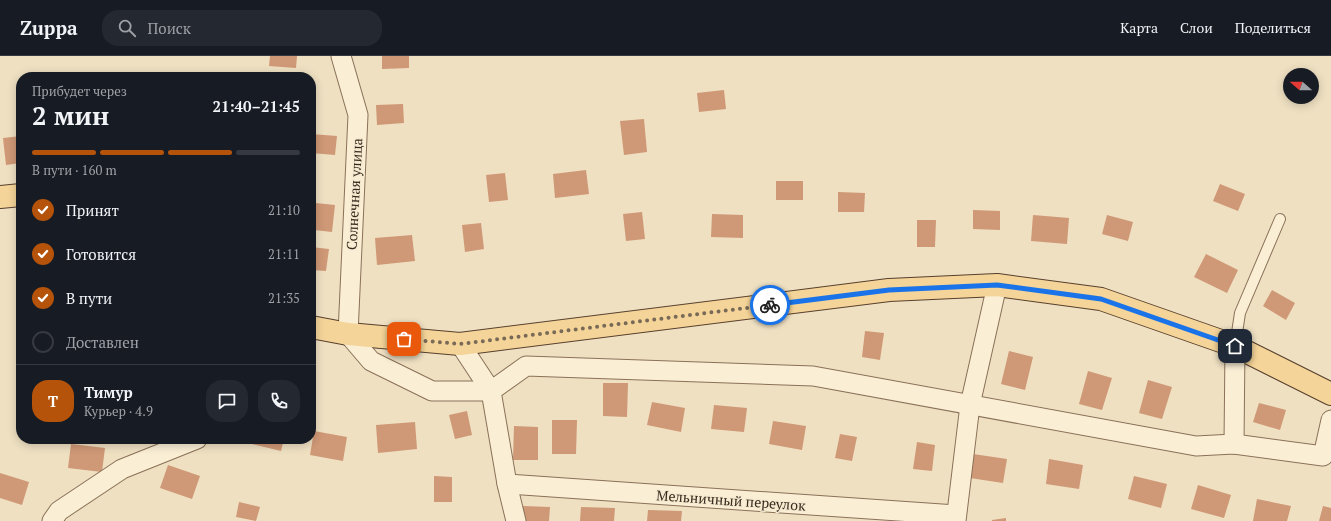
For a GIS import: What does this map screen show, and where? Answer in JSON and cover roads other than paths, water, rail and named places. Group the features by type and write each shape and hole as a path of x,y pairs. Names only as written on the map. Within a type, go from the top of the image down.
{"main road":[{"path":"0,197 16,196"},
{"path":"316,329 348,334 460,344 889,290 997,285 1101,299 1235,346 1331,394"}],"street":[{"name":"Солнечная улица","path":"341,56 358,115 348,334"},
{"path":"956,518 970,405 997,285"},
{"path":"348,334 371,361 432,391 491,391 526,366 813,376 1196,446 1234,444 1327,457 1331,420"},
{"path":"460,344 491,391 507,484 516,521"},
{"path":"1234,444 1235,346"},
{"path":"52,521 59,511 122,470 185,444"},
{"name":"Мельничный переулок","path":"507,484 956,518"}],"lane":[{"path":"1235,346 1240,313 1280,219"}]}
